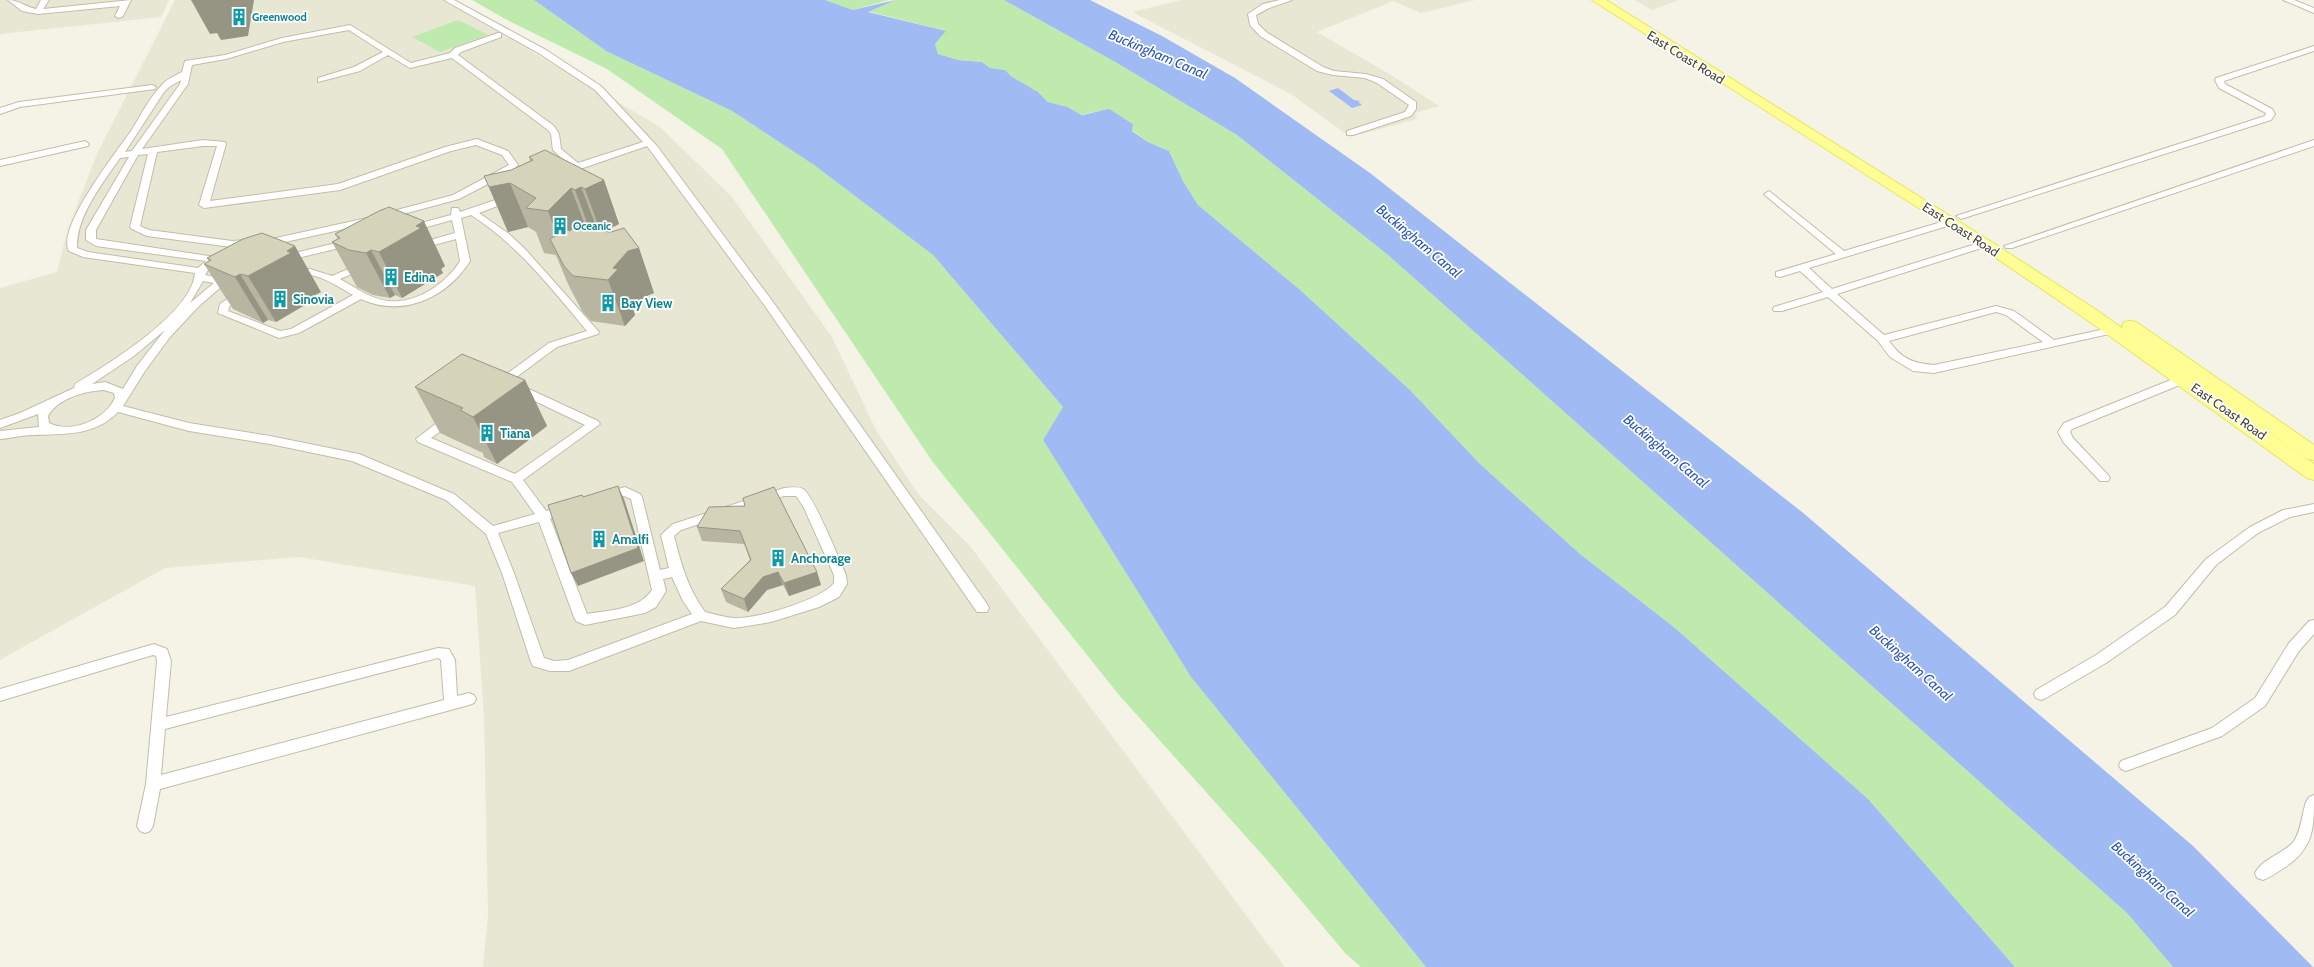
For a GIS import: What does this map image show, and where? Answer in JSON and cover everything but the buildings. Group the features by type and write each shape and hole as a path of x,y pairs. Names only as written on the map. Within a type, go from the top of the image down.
{"main road":[{"name":"East Coast Road","path":"1598,0 1956,219 2009,246 2130,326 2314,454"},
{"name":"East Coast Road","path":"1613,0 1672,38 1766,92 1956,219 1985,244 2114,330 2314,473"}],"street":[{"path":"12,0 25,9 38,12 126,1"},
{"path":"38,12 45,0"},
{"path":"448,0 544,52 598,88 648,143 674,174 769,304 982,608"},
{"path":"1288,0 1266,6 1252,14 1254,25 1263,34 1320,69 1333,73 1366,76 1380,81 1413,104 1412,109 1408,114 1350,133"},
{"path":"2287,0 2314,12"},
{"path":"119,16 126,1"},
{"path":"231,258 218,260 96,243 91,240 90,230 134,155 184,84 184,74 188,63 226,57 282,40 350,27 410,66 453,55 458,50 498,35"},
{"path":"1780,274 1956,219 2268,118 2271,114 2269,111 2222,86 2219,80 2314,48"},
{"path":"321,80 357,69 389,52"},
{"path":"453,55 551,128 555,134 557,150 577,167"},
{"path":"184,74 166,85 116,156 81,214 71,236 70,244 72,249 82,254 152,264 200,273"},
{"path":"0,111 19,105 152,87"},
{"path":"116,156 134,155 203,143 222,144 204,205 340,187 448,149 478,142 505,153 514,165 508,170 456,197 338,229 276,241 232,244 147,234 135,227 152,152"},
{"path":"556,175 648,143"},
{"path":"2009,246 2314,143"},
{"path":"0,163 85,144"},
{"path":"399,227 455,214 472,212 515,191 455,214"},
{"path":"1769,194 1843,254"},
{"path":"472,212 486,220 512,242 594,332 553,345 491,390"},
{"path":"282,275 312,270 360,295 384,304 400,304 417,301 444,287 465,261 455,214"},
{"path":"406,249 460,236"},
{"path":"277,256 357,237"},
{"path":"1778,310 1829,292 1985,244"},
{"path":"152,264 170,253"},
{"path":"54,431 43,425 43,416 52,405 129,353 161,327 189,299 196,289 200,273 218,260"},
{"path":"330,280 369,263"},
{"path":"1802,267 1882,339 1894,356 1905,363 1926,369 2053,344 2114,330"},
{"path":"0,435 32,431 65,431 85,427 104,418 118,405 137,373 170,332 205,296 235,272 213,280 202,279 200,273"},
{"path":"249,289 235,295 224,306 224,313 279,335 295,331 360,295"},
{"path":"1882,339 1996,309 2010,313 2053,344"},
{"path":"2104,478 2068,440 2064,432 2068,426 2183,379"},
{"path":"504,381 594,424 516,479"},
{"path":"0,424 34,412 64,397 88,388 105,386 118,391 121,396 118,405"},
{"path":"118,405 188,428 270,440 355,457 450,497 491,531 508,573 538,662 547,666 556,667 569,665 701,616 734,623 771,617 814,603 834,593 841,584 840,574 808,505 799,492 784,492 677,527 667,535 676,571 690,601 701,616"},
{"path":"460,412 422,439 516,479 543,516 582,619 590,621 640,609 651,603 659,591 636,497 630,492 625,491 543,516 491,531"},
{"path":"2041,694 2100,659 2170,611 2211,562 2254,530 2287,513 2314,508"},
{"path":"655,576 676,571"},
{"path":"2126,764 2217,732 2260,702 2294,647 2314,625"},
{"path":"0,695 154,650 162,653 164,661 153,784 145,826"},
{"path":"158,725 438,653 444,653 448,660 450,704"},
{"path":"153,784 469,699"},
{"path":"2263,873 2298,847 2304,837 2305,824 2314,802"}],"shaded area":[{"path":"0,0 169,0 161,17 0,34"},
{"path":"175,0 451,0 504,35 660,127 732,197 832,337 876,430 918,494 970,546 1285,967 483,967 488,915 484,717 475,586 299,557 165,568 0,660 0,288 57,272 68,228 97,154"},
{"path":"1182,0 1475,0 1421,13 1393,1 1317,32 1391,75 1439,106 1415,113 1417,119 1350,137 1291,94 1132,12"},
{"path":"1635,0 1679,0 1652,10"}],"green space":[{"path":"472,0 534,0 606,51 732,111 814,165 933,255 1063,407 1043,440 1191,677 1426,967 1361,967 1345,953 1267,860 1119,695 932,461 722,149 607,69 511,22"},
{"path":"825,0 889,0 853,10"},
{"path":"895,0 1004,0 1117,63 1237,135 1388,255 2127,913 2173,967 2015,967 1868,799 1675,628 1580,554 1480,464 1410,390 1299,289 1198,205 1183,181 1169,151 1148,142 1132,130 1133,124 1108,109 1081,115 1068,107 1048,102 1038,92 1012,78 1005,70 990,68 982,62 958,60 938,54 935,44 946,31 867,11"},
{"path":"458,20 488,35 440,52 412,37"}],"water":[{"path":"534,0 825,0 853,10 895,0 868,12 946,31 935,44 938,54 958,60 982,62 990,68 1005,70 1012,77 1038,92 1048,102 1068,107 1081,115 1109,109 1133,124 1132,131 1148,142 1169,151 1183,181 1198,205 1299,289 1410,390 1480,464 1580,554 1675,628 1868,799 2015,967 1426,967 1191,677 1043,440 1063,407 933,255 814,165 732,111 606,51"},
{"name":"Buckingham Canal","path":"1004,0 1090,0 1162,36 1235,78 1370,173 1802,512 2193,846 2313,967 2173,967 2127,913 1388,255 1237,135 1117,63"},
{"path":"1338,88 1354,100 1361,101 1358,102 1362,105 1352,108 1329,91"}],"place":[{"name":"Greenwood","path":"239,17"},
{"name":"Oceanic","path":"560,226"},
{"name":"Edina","path":"391,277"},
{"name":"Sinovia","path":"280,299"},
{"name":"Bay View","path":"608,303"},
{"name":"Tiana","path":"487,433"},
{"name":"Amalfi","path":"599,539"},
{"name":"Anchorage","path":"778,558"}]}
